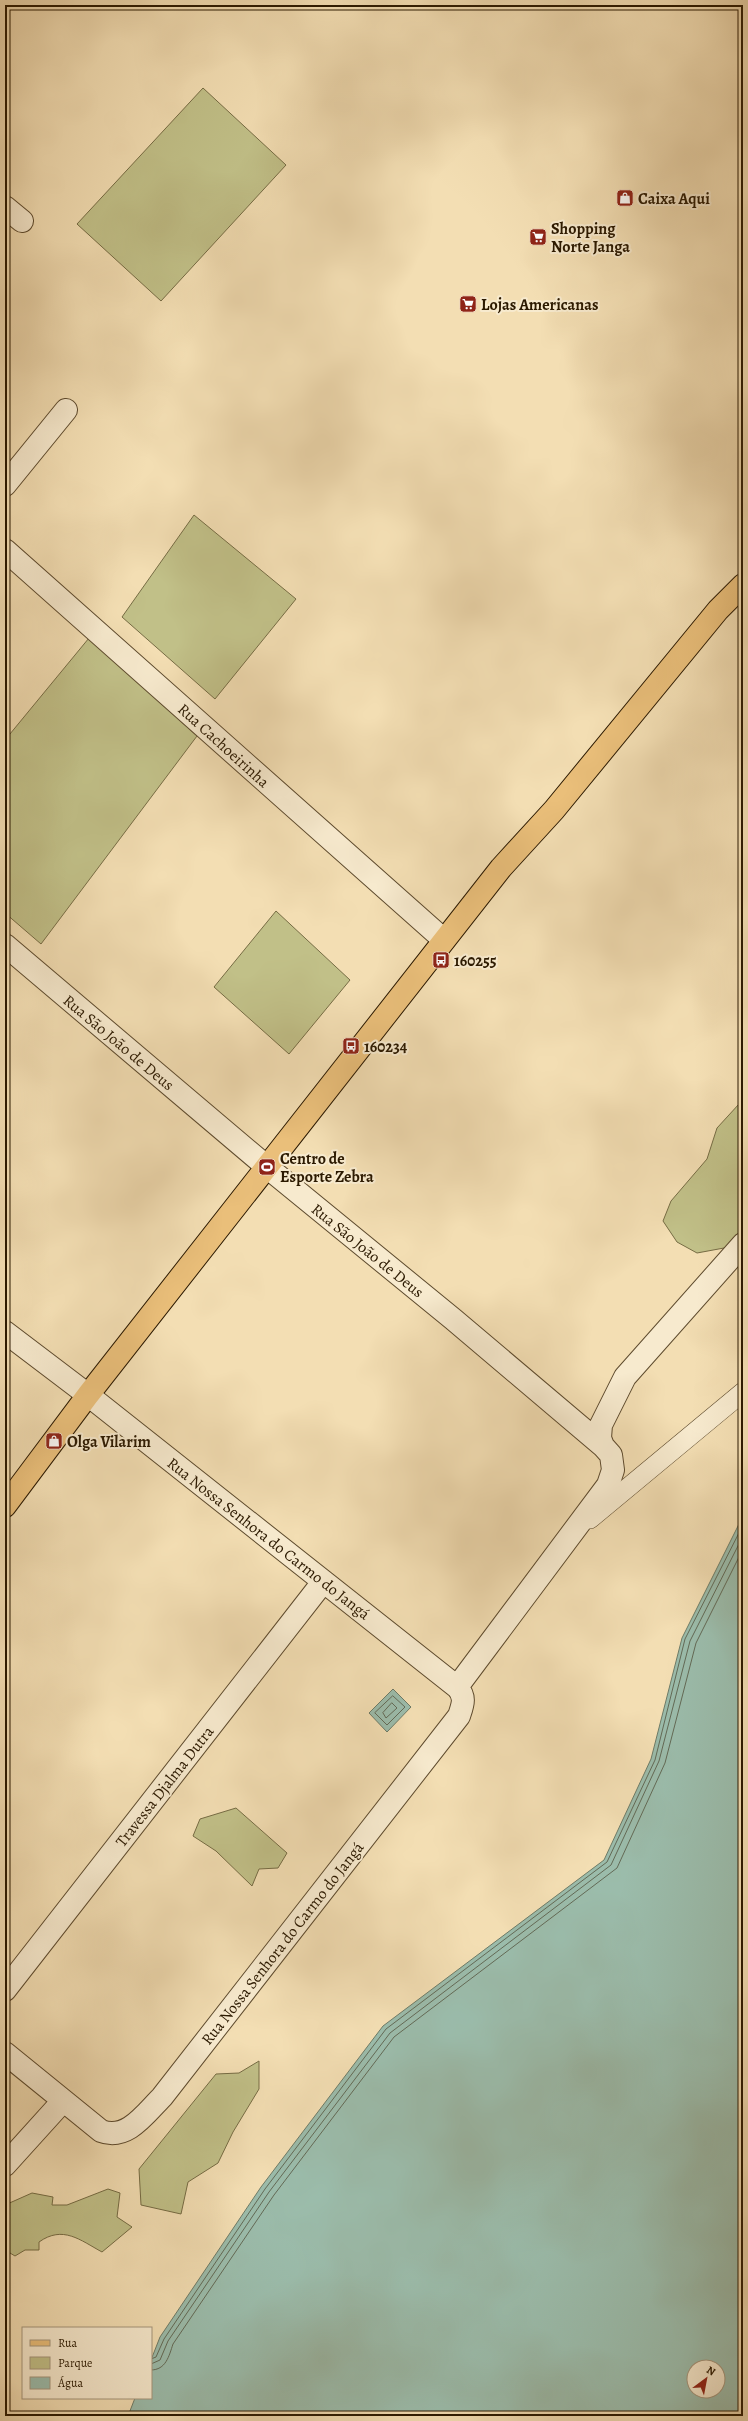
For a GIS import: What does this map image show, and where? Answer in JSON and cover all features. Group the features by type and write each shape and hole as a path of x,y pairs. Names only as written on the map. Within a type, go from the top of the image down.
{"main road":[{"path":"5,1506 88,1395 501,868 554,810 718,610 743,585"}],"street":[{"path":"5,207 22,221"},
{"path":"5,485 66,410"},
{"name":"Rua Cachoeirinha","path":"5,550 444,940"},
{"name":"Rua São João de Deus","path":"5,945 267,1167 453,1319 602,1446"},
{"path":"457,1686 608,1485 614,1470 611,1455 602,1446 600,1438 601,1426 625,1377 743,1244"},
{"name":"Rua Nossa Senhora do Carmo do Jangá","path":"5,1332 88,1395 323,1582 457,1686 462,1692 464,1702 459,1716 162,2097 131,2128 120,2134 110,2135 101,2131 62,2102"},
{"path":"567,1538 673,1448 743,1392"},
{"name":"Travessa Djalma Dutra","path":"5,1990 323,1582"},
{"path":"5,2053 62,2102 5,2165"}],"green space":[{"path":"203,88 286,165 161,301 77,224"},
{"path":"194,515 296,599 215,699 122,617"},
{"path":"89,638 197,736 41,944 5,913 5,740"},
{"path":"276,911 350,980 289,1054 214,987"},
{"path":"739,1104 743,1104 743,1232 724,1248 697,1253 677,1242 663,1221 671,1201 707,1159 717,1128"},
{"path":"236,1808 287,1853 278,1868 259,1869 252,1886 216,1851 193,1836 200,1819"},
{"path":"259,2061 259,2089 233,2132 218,2163 188,2182 181,2214 141,2205 139,2169 216,2074 239,2073"},
{"path":"108,2189 120,2193 117,2217 132,2227 102,2252 71,2236 56,2235 39,2242 39,2250 25,2250 15,2256 10,2253 5,2268 5,2205 32,2193 53,2197 52,2205 67,2205"}],"water":[{"path":"743,1516 743,2416 128,2416 135,2399 152,2399 152,2357 160,2337 261,2187 383,2026 604,1860 651,1759 682,1638"},
{"path":"393,1689 411,1707 387,1732 369,1713"}],"place":[{"name":"Caixa Aqui","path":"625,198"},
{"name":"Shopping Norte Janga","path":"538,237"},
{"name":"Lojas Americanas","path":"468,304"},
{"name":"160255","path":"441,960"},
{"name":"160234","path":"351,1046"},
{"name":"Centro de Esporte Zebra","path":"267,1167"},
{"name":"Olga Vilarim","path":"54,1441"}]}
